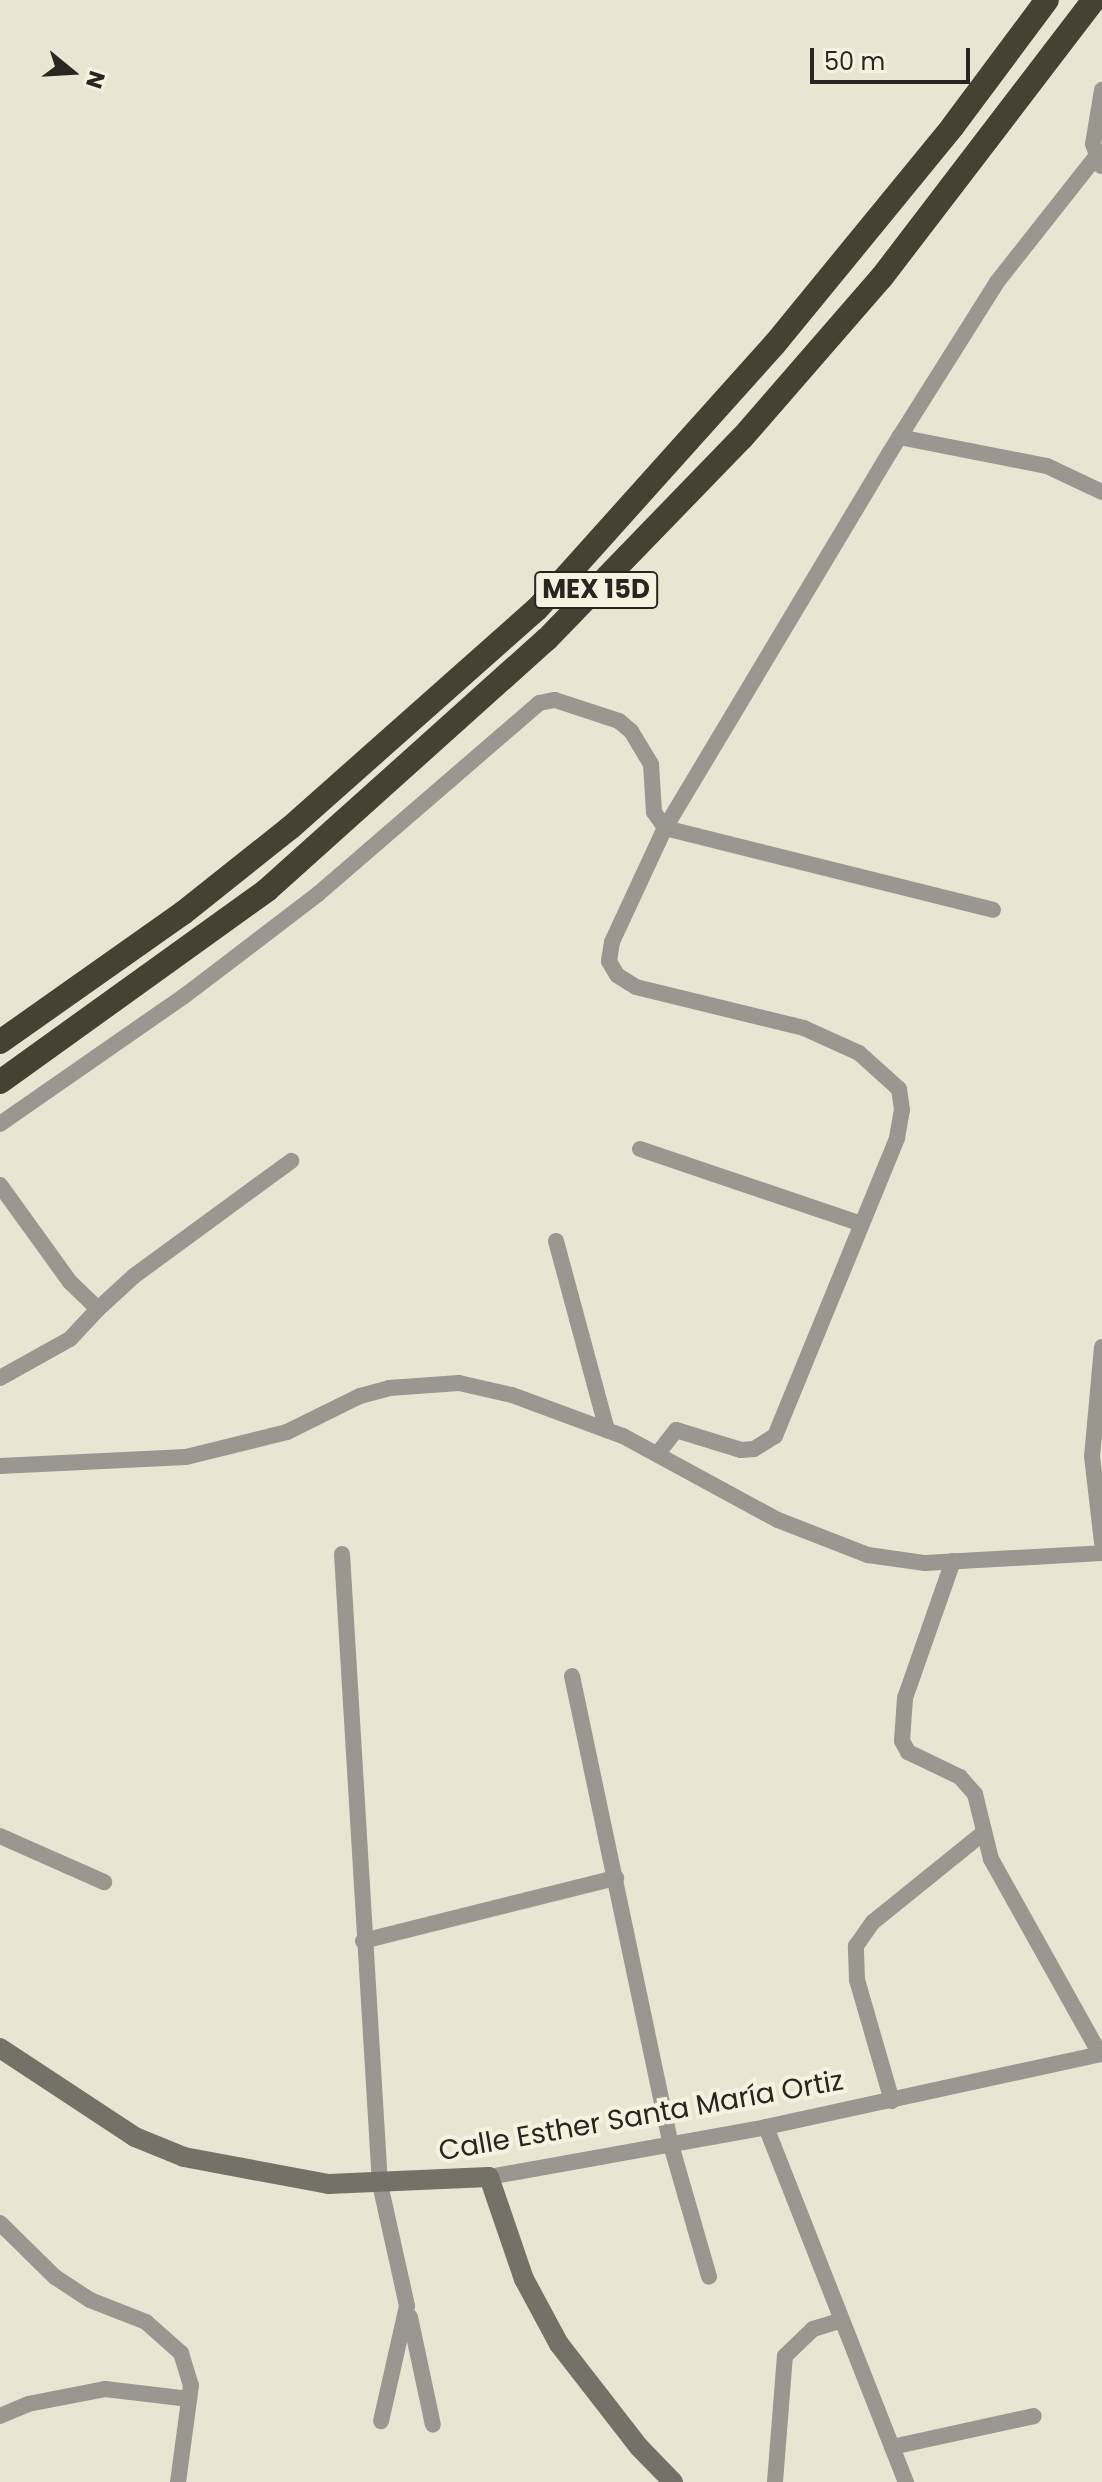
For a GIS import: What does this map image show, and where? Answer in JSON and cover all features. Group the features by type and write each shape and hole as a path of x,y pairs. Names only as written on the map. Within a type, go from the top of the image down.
{"highway":[{"name":"MEX 15D","path":"0,1042 183,913 290,828 537,609 774,345 953,126 1047,0"},
{"name":"MEX 15D","path":"0,1082 267,890 547,639 732,449 882,277 1094,0"}],"street":[{"path":"659,1452 676,1430 741,1450 763,1444 782,1425 897,1138 902,1110 899,1089 888,1074 859,1053 804,1028 636,987 617,975 609,961 617,930 665,828 899,437 997,282 1099,163 1102,90"},
{"path":"899,437 1047,466 1102,492"},
{"path":"0,1124 183,997 318,894 539,703 555,700 619,721 631,731 651,764 654,812 665,828 993,910"},
{"path":"640,1149 862,1224"},
{"path":"0,1378 70,1339 134,1276 291,1161"},
{"path":"0,1185 70,1282 98,1309"},
{"path":"556,1241 607,1430"},
{"path":"1102,1347 1092,1456 1102,1543"},
{"path":"0,1466 186,1457 287,1432 360,1396 427,1383 482,1386 607,1430 659,1452 778,1520 830,1542 899,1561 1102,1553"},
{"path":"342,1554 380,2184 433,2425"},
{"path":"953,1561 905,1698 902,1741 920,1760 969,1784 982,1834 1005,1886 1101,2054"},
{"path":"572,1676 671,2145 709,2277"},
{"name":"Calle Esther Santa María Ortiz","path":"892,2101 857,1980 856,1946 873,1922 982,1834"},
{"path":"0,1836 104,1882"},
{"path":"363,1941 616,1878"},
{"name":"Calle Esther Santa María Ortiz","path":"0,2048 104,2119 161,2150 286,2179 380,2184 489,2177 671,2145 892,2101 1101,2054"},
{"path":"766,2127 839,2321 906,2482"},
{"path":"489,2177 524,2279 559,2344 673,2482"},
{"path":"0,2223 73,2290 169,2338 188,2368 189,2399 178,2482"},
{"path":"381,2421 407,2306"},
{"path":"775,2482 785,2356 813,2329 839,2321"},
{"path":"0,2416 28,2404 105,2389 189,2399"},
{"path":"892,2447 1034,2416"}]}
